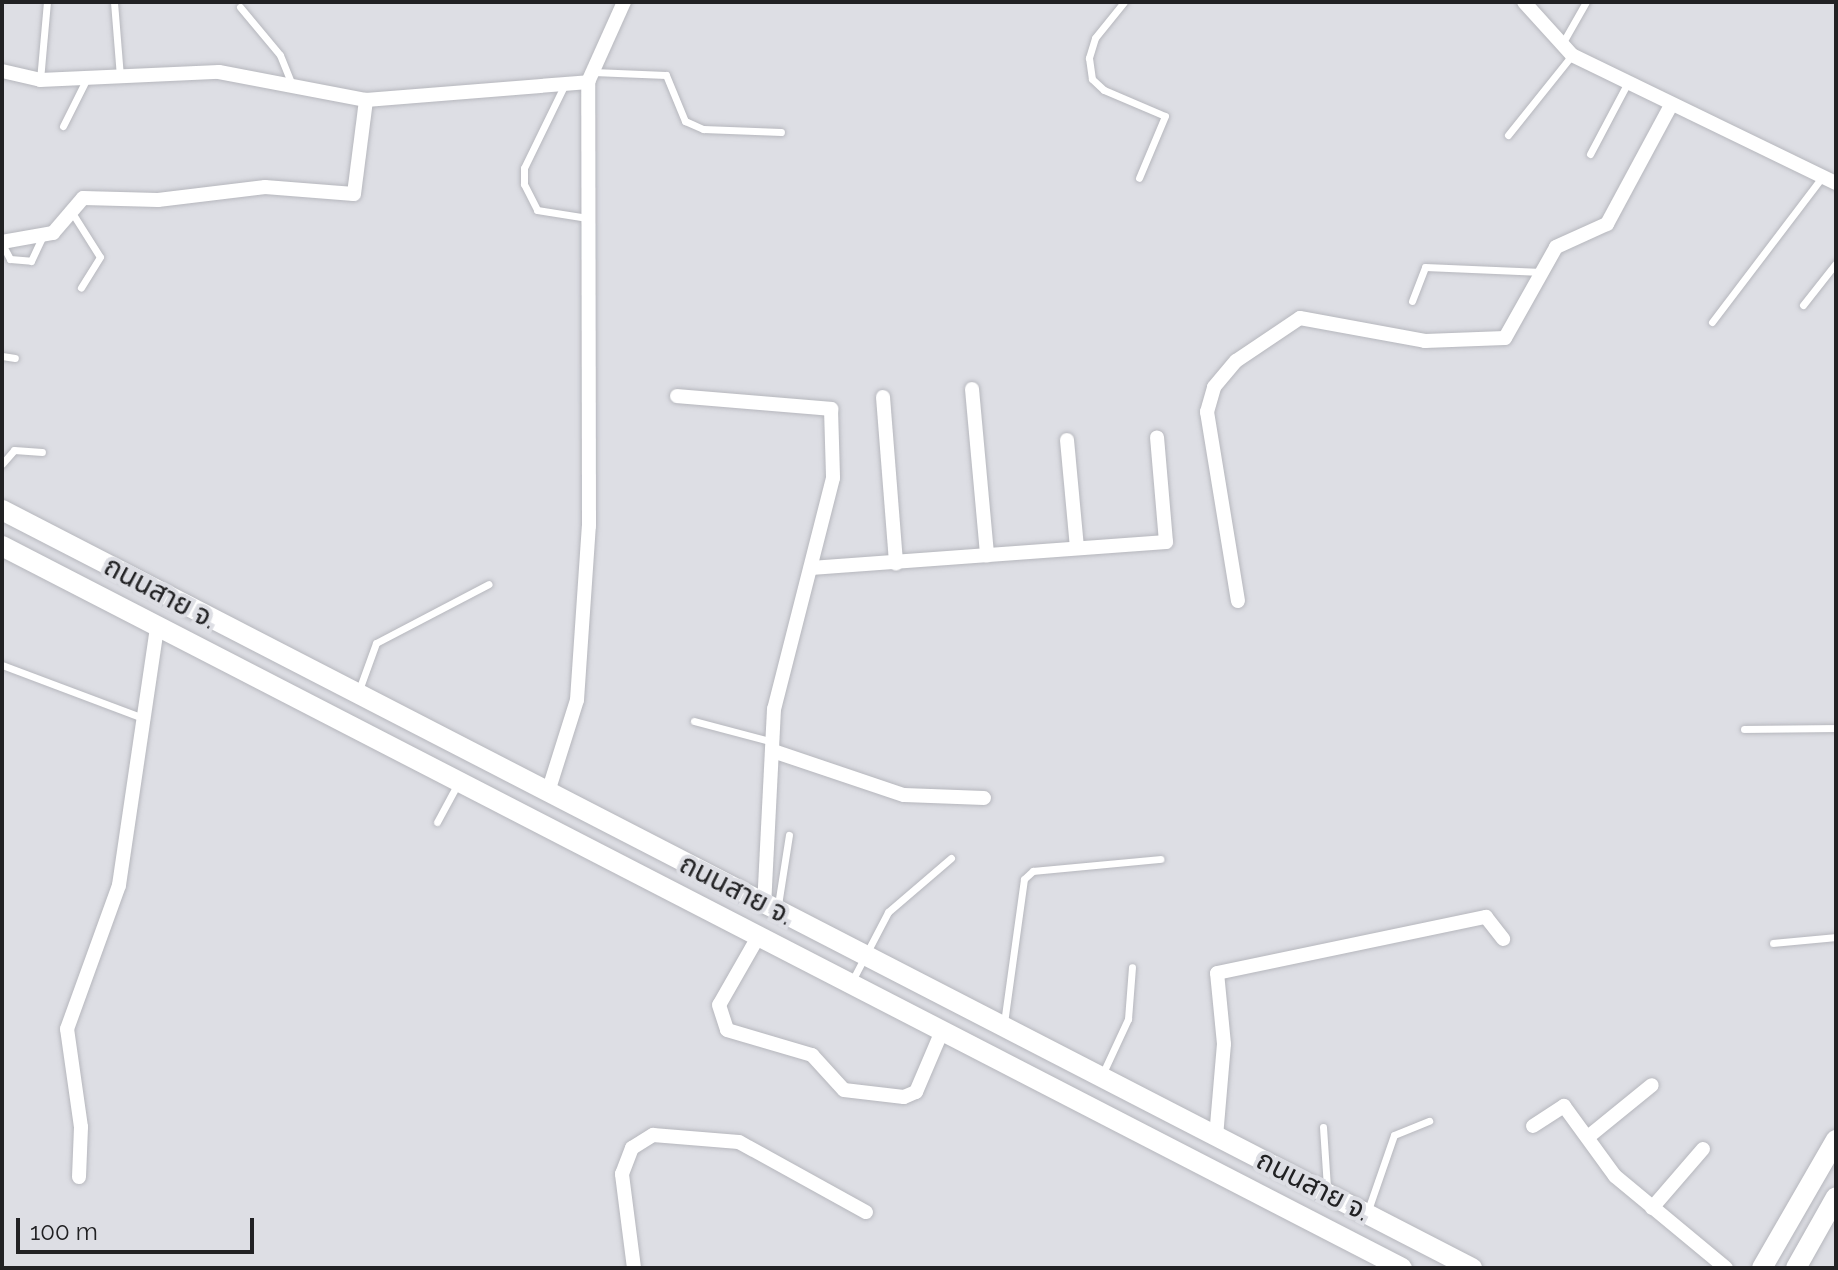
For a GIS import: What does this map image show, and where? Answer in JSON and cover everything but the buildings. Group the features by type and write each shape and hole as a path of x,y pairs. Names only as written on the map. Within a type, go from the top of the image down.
{"main road":[{"name":"ถนนสาย จ.","path":"2,510 357,696 1472,1268"},
{"name":"ถนนสาย จ.","path":"2,546 1402,1268"},
{"path":"1762,1268 1836,1140"},
{"path":"1796,1268 1836,1197"}],"street":[{"path":"548,792 573,727 584,612 590,77 624,2"},
{"path":"1524,2 1567,50 1627,84 1829,180"},
{"path":"2,71 40,80 219,72 366,100 565,84 590,77"},
{"path":"2,243 42,237 70,209 100,196 158,200 265,187 346,197 358,185 366,100"},
{"path":"1238,601 1207,412 1214,387 1236,361 1300,318 1382,336 1488,344 1505,338 1542,272 1567,238 1607,224 1671,105"},
{"path":"972,389 987,555"},
{"path":"677,396 831,409 833,478 811,568 792,628 773,746 771,908"},
{"path":"883,397 896,563"},
{"path":"811,568 1166,542 1157,437"},
{"path":"1067,440 1077,548"},
{"path":"79,1177 69,1017 94,972 119,885 157,627"},
{"path":"773,746 904,795 984,798"},
{"path":"1216,1137 1224,1044 1217,973 1486,917 1503,939"},
{"path":"758,937 719,1005 727,1030 812,1055 844,1090 904,1097 916,1092 942,1031"},
{"path":"1588,1137 1652,1085"},
{"path":"1533,1126 1564,1106 1615,1176 1726,1268"},
{"path":"637,1267 622,1174 632,1148 653,1135 739,1142 866,1212"},
{"path":"1652,1208 1703,1149"}],"lane":[{"path":"40,80 47,2"},
{"path":"114,2 120,76"},
{"path":"1124,2 1095,38 1089,58 1092,79 1104,90 1165,116 1139,178"},
{"path":"1508,135 1567,50 1586,2"},
{"path":"240,7 280,55 293,86"},
{"path":"590,77 666,75 685,121 703,129 781,132"},
{"path":"63,126 87,78"},
{"path":"565,84 524,168 524,184 537,210 590,218"},
{"path":"1590,154 1627,84"},
{"path":"1712,322 1829,180"},
{"path":"70,209 100,257 81,287"},
{"path":"2,243 10,259 31,261 42,237"},
{"path":"1803,305 1836,263"},
{"path":"1412,301 1425,267 1542,272"},
{"path":"2,356 15,358"},
{"path":"2,464 14,450 42,452"},
{"path":"357,696 376,643 489,584"},
{"path":"2,665 143,718"},
{"path":"694,721 773,746"},
{"path":"1744,729 1836,728"},
{"path":"437,822 459,783"},
{"path":"771,908 789,835"},
{"path":"850,984 888,912 951,858"},
{"path":"1004,1028 1024,879 1033,871 1160,859"},
{"path":"1773,943 1836,937"},
{"path":"1101,1077 1128,1019 1132,967"},
{"path":"1366,1214 1394,1135 1429,1121"},
{"path":"1323,1127 1327,1194"}]}
